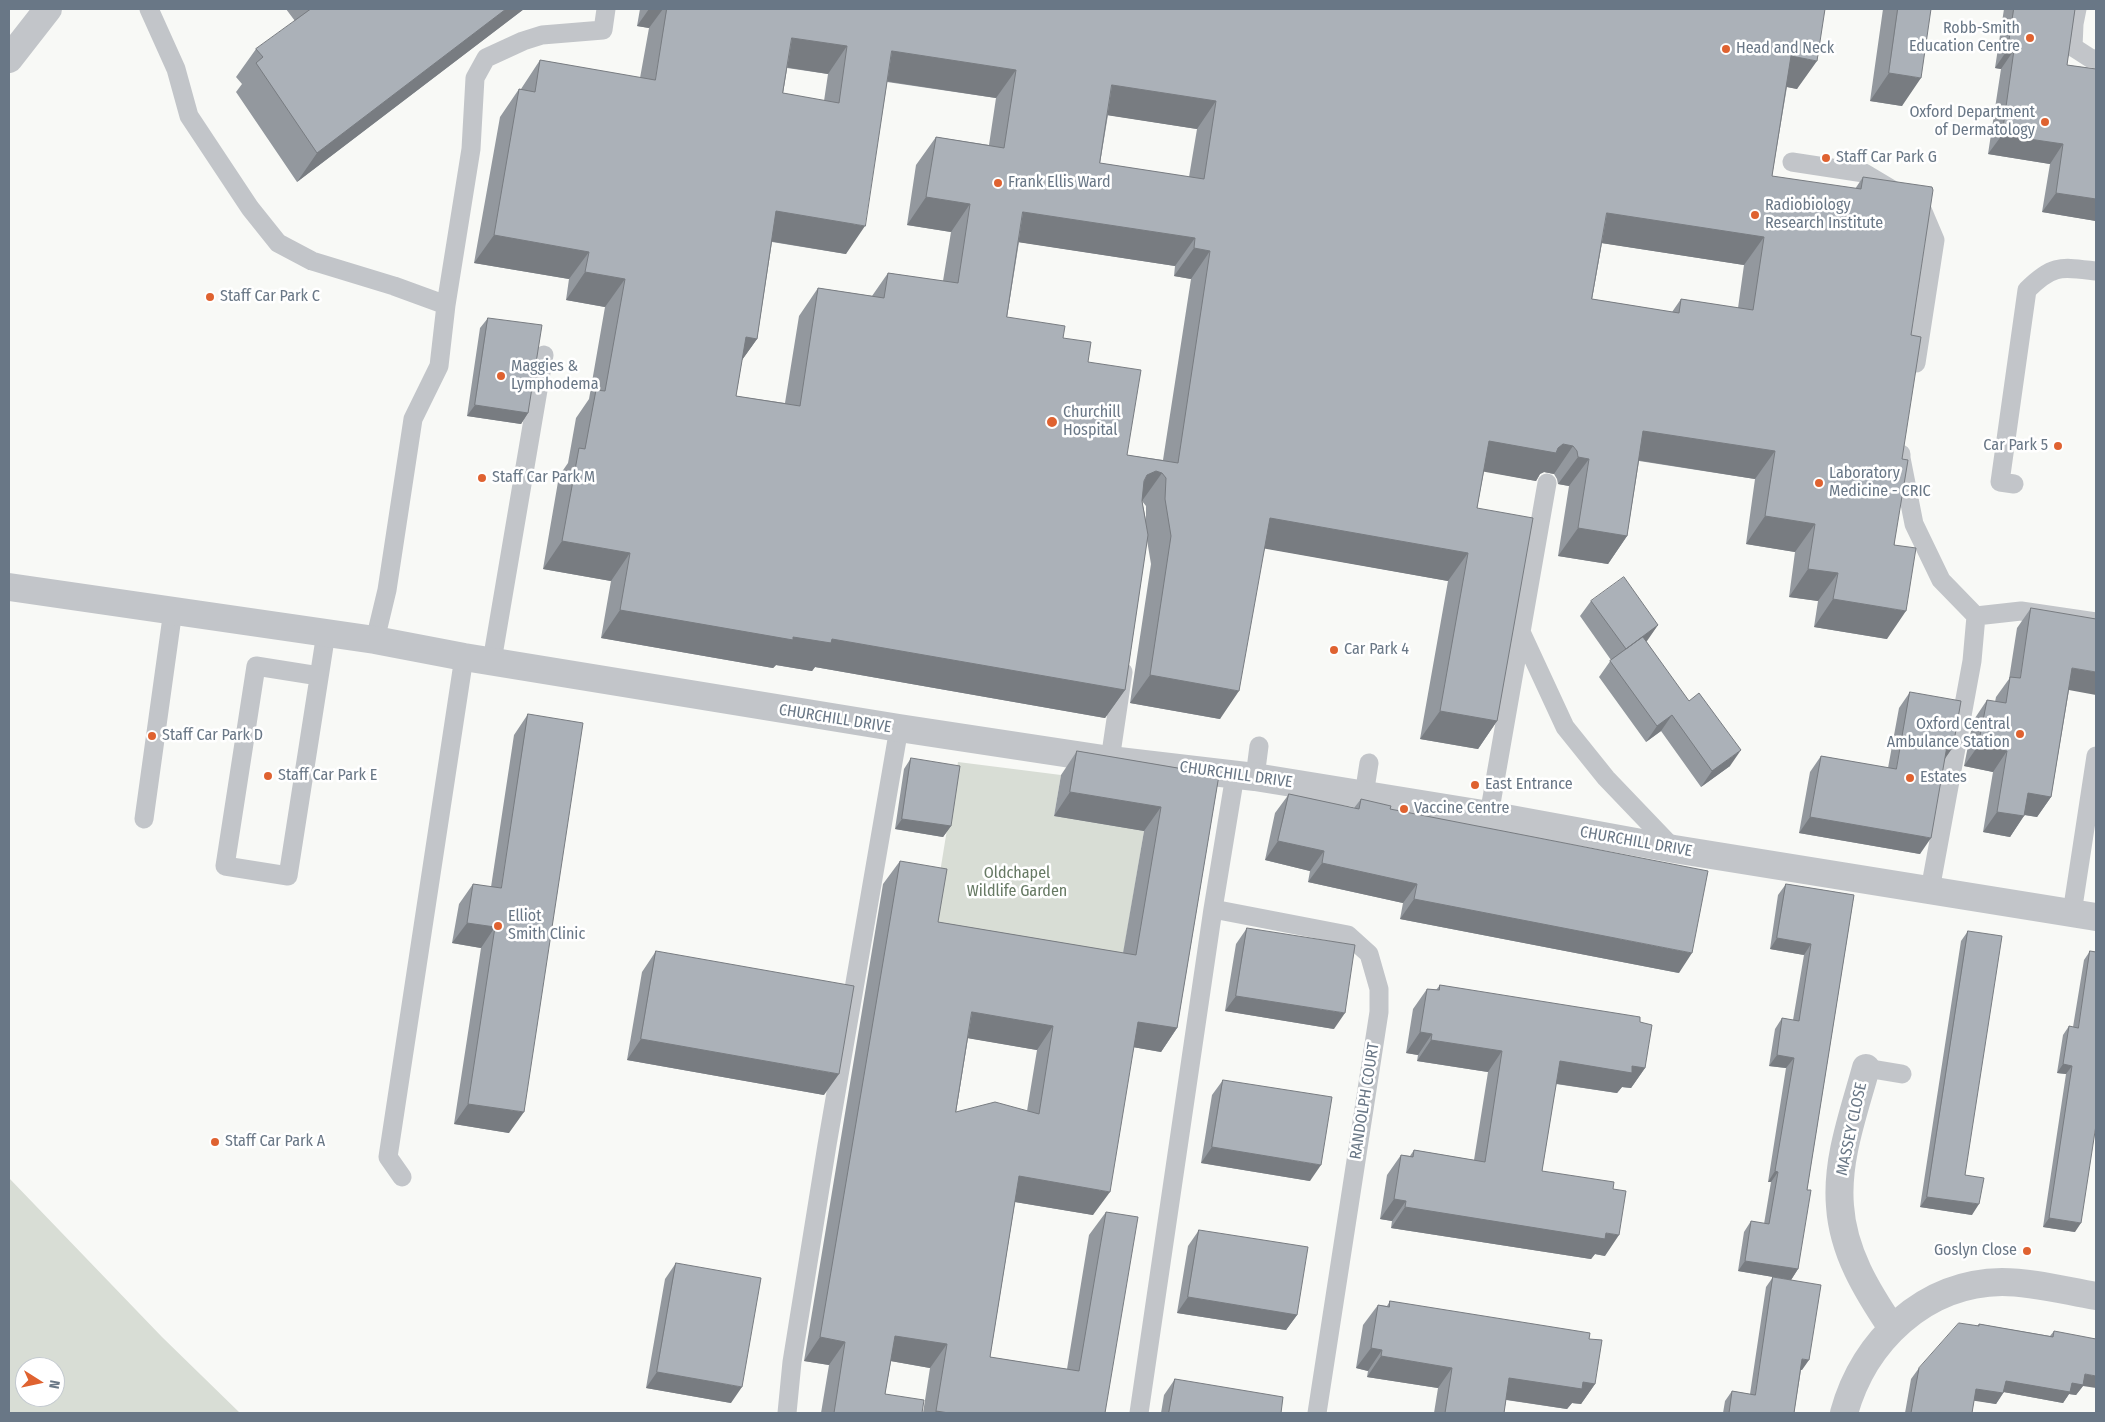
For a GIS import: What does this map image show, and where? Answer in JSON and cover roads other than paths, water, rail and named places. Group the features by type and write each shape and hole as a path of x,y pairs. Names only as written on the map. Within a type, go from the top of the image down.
{"street":[{"path":"9,59 48,9"},
{"name":"CHURCHILL DRIVE","path":"9,587 375,640 464,657 492,660 768,708 1110,760 1245,776 1489,815 1674,849 2084,915"},
{"name":"MASSEY CLOSE","path":"1866,1068 1846,1141 1840,1205 1843,1228 1858,1271 1892,1328"},
{"path":"1844,1413 1859,1372 1883,1337 1912,1312 1932,1301 1967,1287 2014,1282 2096,1296"}],"lane":[{"path":"149,9 176,69 189,116 250,208 278,243 312,261 394,286 446,305"},
{"path":"375,640 387,590 413,419 439,366 446,305 471,149 475,78 486,58 523,41 542,35 603,30 606,9"},
{"path":"2077,9 2073,48 2090,58 2096,59"},
{"path":"1792,162 1864,173 1921,208 1935,240 1912,384"},
{"path":"2014,484 2000,482 2027,290 2042,275 2063,267 2096,271"},
{"path":"492,660 544,355"},
{"path":"1904,440 1901,458 1914,524 1941,580 1976,616 1972,661 1930,890"},
{"path":"1489,815 1547,483"},
{"path":"144,819 173,610"},
{"path":"1976,616 2021,611 2096,622"},
{"path":"1521,632 1565,728 1606,778 1674,849"},
{"path":"319,676 256,666 225,866 288,876 326,633"},
{"path":"1110,760 1126,652"},
{"path":"402,1177 388,1157 464,657"},
{"path":"787,1413 792,1362 819,1192 899,728"},
{"path":"1138,1413 1213,909 1245,776 1259,746"},
{"path":"2084,915 2096,756"},
{"path":"1364,795 1369,763"},
{"name":"RANDOLPH COURT","path":"1213,909 1348,935 1369,954 1379,989 1379,1012 1317,1413"},
{"path":"1866,1068 1902,1074"}],"place":[{"name":"Robb-Smith Education Centre","path":"2030,38"},
{"name":"Head and Neck","path":"1726,49"},
{"name":"Oxford Department of Dermatology","path":"2045,122"},
{"name":"Staff Car Park G","path":"1826,158"},
{"name":"Frank Ellis Ward","path":"998,183"},
{"name":"Radiobiology Research Institute","path":"1755,215"},
{"name":"Staff Car Park C","path":"210,297"},
{"name":"Maggies & Lymphodema","path":"501,376"},
{"name":"Churchill Hospital","path":"1052,422"},
{"name":"Car Park 5","path":"2058,446"},
{"name":"Staff Car Park M","path":"482,478"},
{"name":"Laboratory Medicine - CRIC","path":"1819,483"},
{"name":"Car Park 4","path":"1334,650"},
{"name":"Oxford Central Ambulance Station","path":"2020,734"},
{"name":"Staff Car Park D","path":"152,736"},
{"name":"Staff Car Park E","path":"268,776"},
{"name":"Estates","path":"1910,778"},
{"name":"East Entrance","path":"1475,785"},
{"name":"Vaccine Centre","path":"1404,809"},
{"name":"Elliot Smith Clinic","path":"498,926"},
{"name":"Staff Car Park A","path":"215,1142"},
{"name":"Goslyn Close","path":"2027,1251"}],"park label":[{"name":"Oldchapel Wildlife Garden","path":"1017,883"}]}
